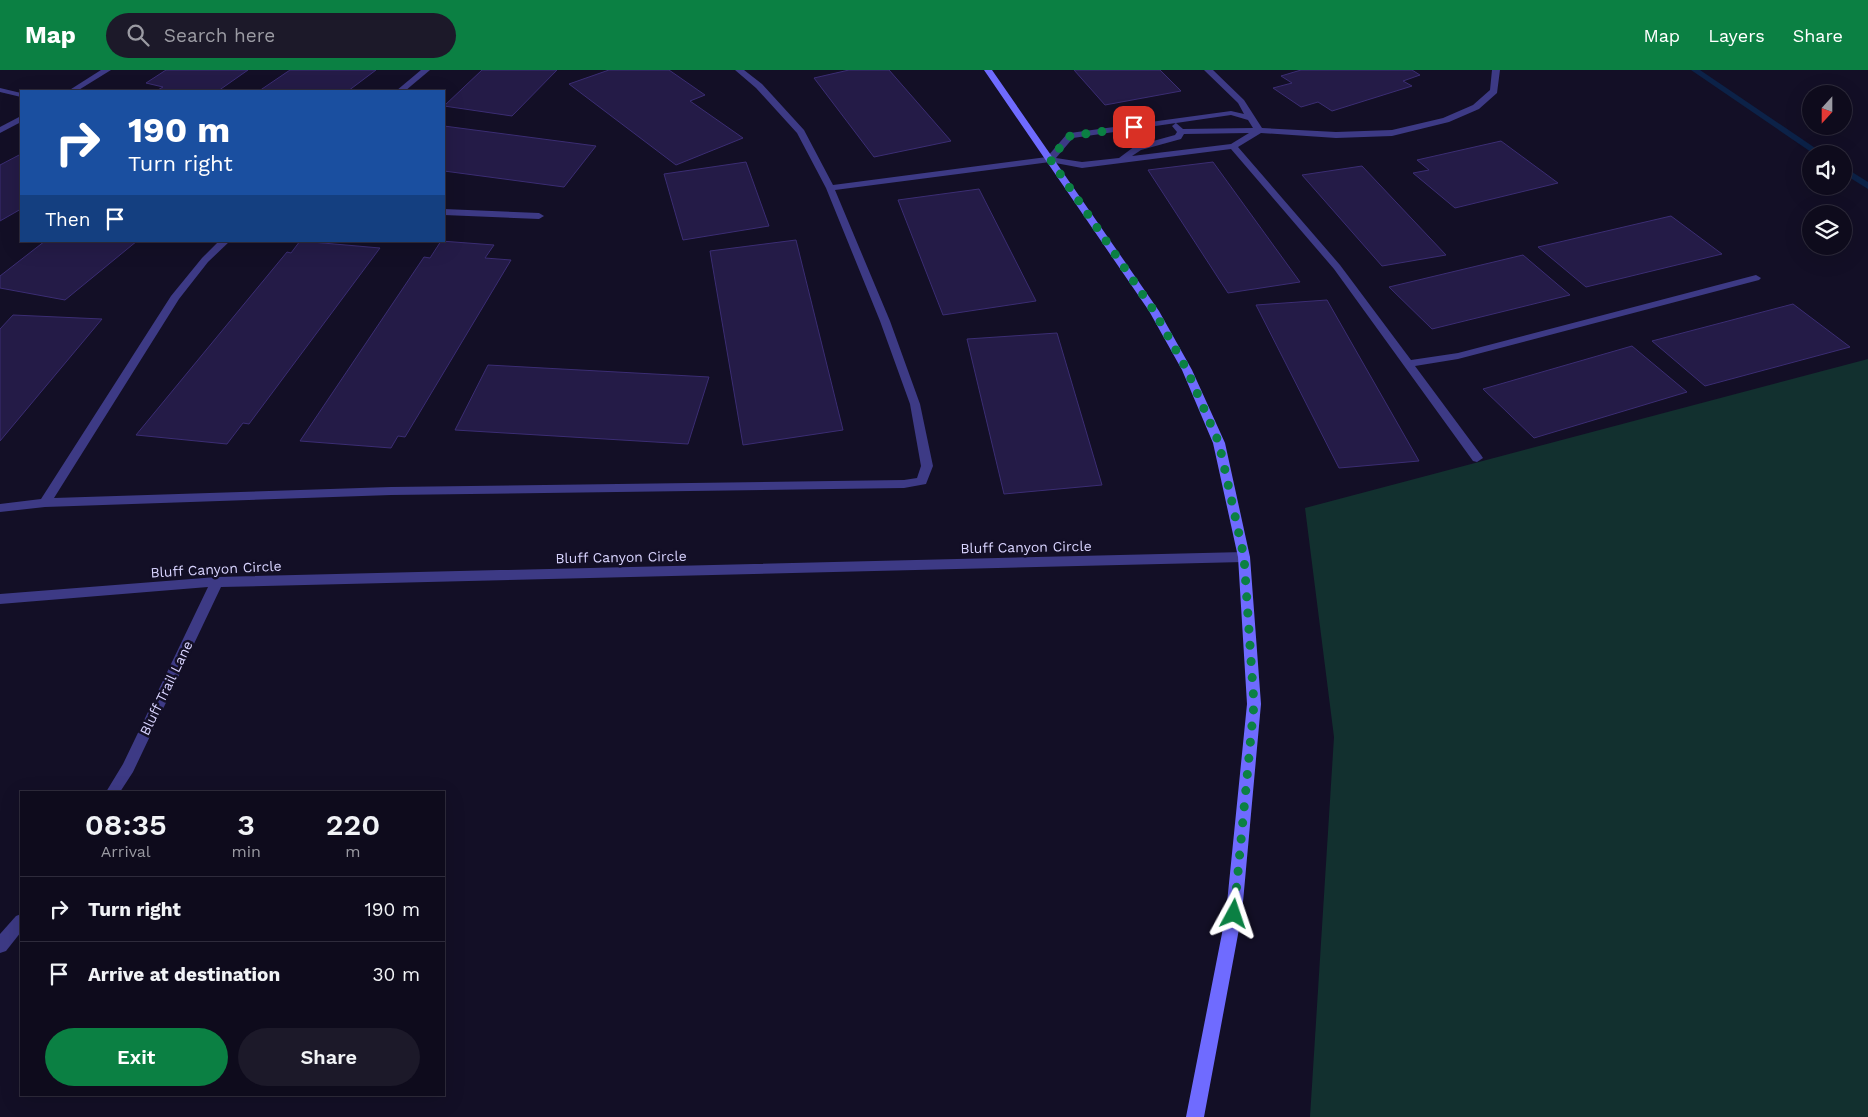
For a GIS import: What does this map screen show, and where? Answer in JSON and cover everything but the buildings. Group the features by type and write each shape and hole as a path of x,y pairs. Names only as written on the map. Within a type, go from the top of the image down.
{"street":[{"path":"74,90 107,70"},
{"path":"401,90 426,70"},
{"path":"0,508 45,503 390,491 904,484 922,481 927,466 915,404 885,321 830,188 801,132 760,86 739,70"},
{"path":"988,70 1154,311 1187,370 1219,443 1244,557 1254,704 1234,914 1195,1117"},
{"path":"1208,70 1240,102 1259,130"},
{"path":"1181,132 1259,130 1336,135 1392,133 1446,120 1476,107 1494,91 1496,70"},
{"path":"0,90 20,95"},
{"path":"1050,159 1070,136 1231,113 1251,118"},
{"path":"0,130 20,120"},
{"path":"1172,121 1181,132"},
{"path":"830,188 1050,159 1082,165 1233,146 1259,130"},
{"path":"1121,159 1138,148 1178,137 1181,132"},
{"path":"1233,146 1337,268 1477,458"},
{"path":"445,212 539,216"},
{"path":"45,503 175,298 205,260 224,242"},
{"path":"1408,364 1458,356 1756,278"},
{"name":"Bluff Canyon Circle","path":"0,599 218,582 1244,557"},
{"name":"Bluff Trail Lane","path":"114,791 128,768 218,582"},
{"path":"0,946 20,922"}],"green space":[{"path":"1868,359 1868,1117 1310,1117 1334,737 1305,508"}],"waterway":[{"path":"1695,70 1807,145"},
{"path":"1852,175 1868,186"}],"route":[{"path":"1134,127 1070,136 1050,159 1154,311 1187,370 1219,443 1244,557 1254,704 1234,914"}]}
